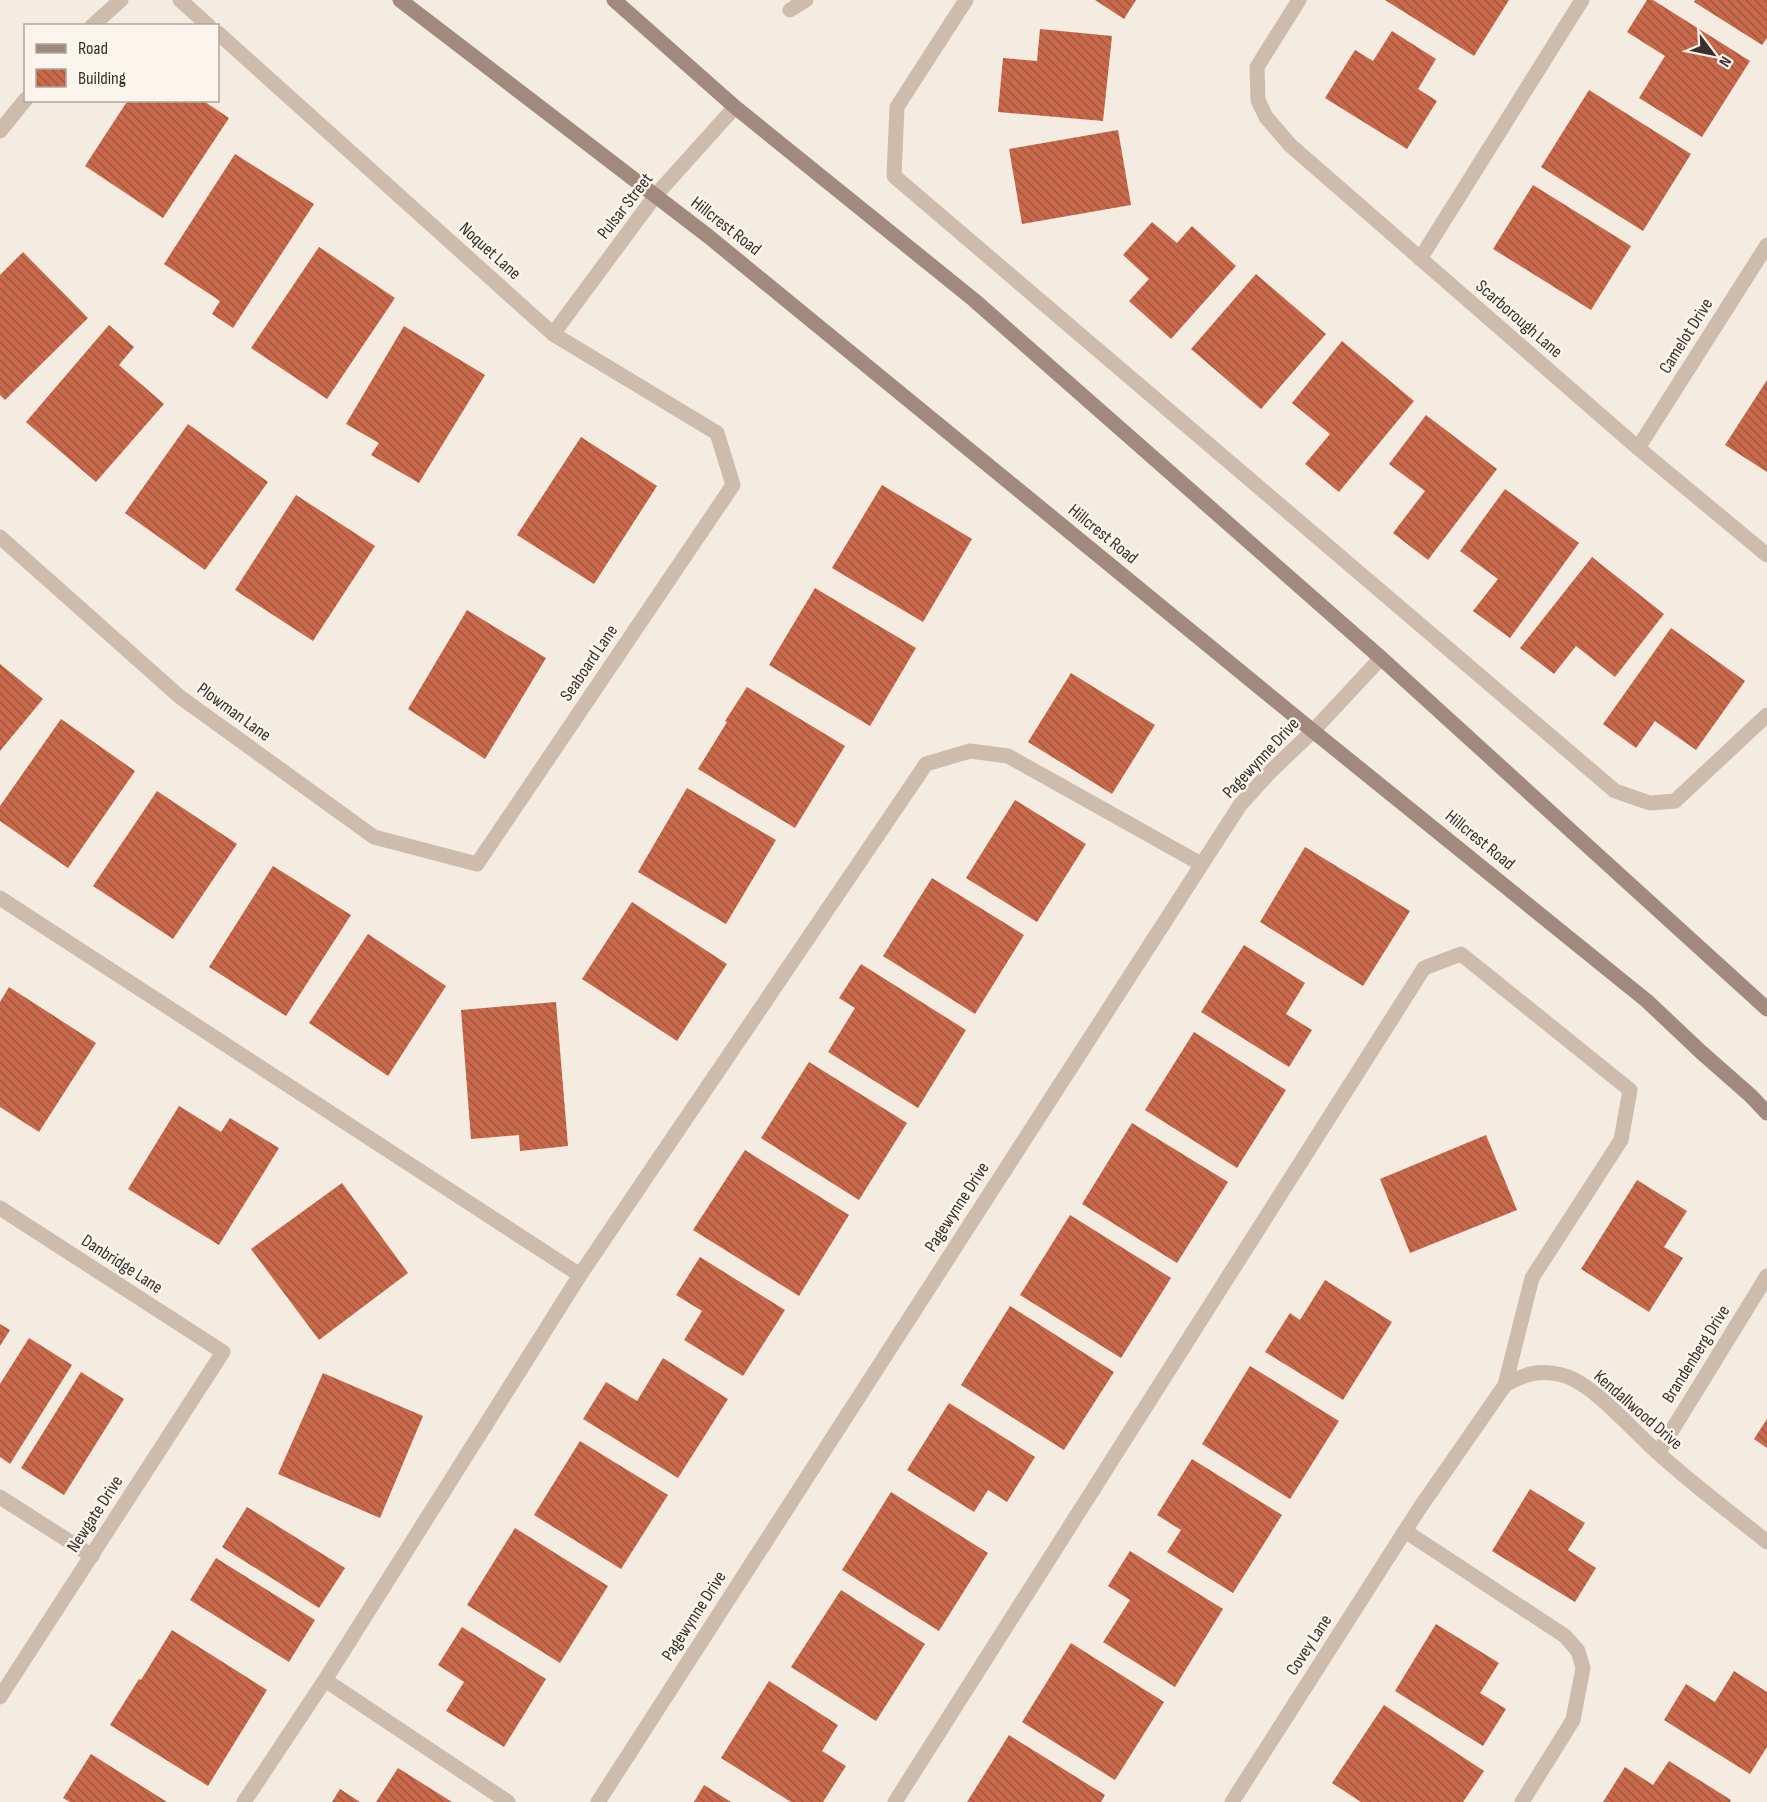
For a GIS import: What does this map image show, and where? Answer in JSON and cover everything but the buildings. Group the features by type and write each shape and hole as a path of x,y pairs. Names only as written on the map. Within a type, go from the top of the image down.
{"main road":[{"name":"Hillcrest Road","path":"400,0 708,236 1647,1001 1767,1113"},
{"path":"614,0 735,107 974,300 1381,658 1767,1009"}],"street":[{"path":"94,24 121,0"},
{"path":"180,0 207,24"},
{"path":"790,10 807,0"},
{"path":"966,0 897,107 894,176 1615,791 1650,803 1675,801 1767,715"},
{"name":"Scarborough Lane","path":"1299,0 1257,67 1258,100 1266,117 1290,145 1420,259 1638,448 1767,555"},
{"path":"1420,259 1582,0"},
{"name":"Noquet Lane","path":"219,34 553,334 717,433 733,485"},
{"path":"0,131 24,101"},
{"name":"Pulsar Street","path":"553,334 656,196 735,107"},
{"name":"Camelot Drive","path":"1638,448 1767,245"},
{"name":"Seaboard Lane","path":"477,864 733,485"},
{"name":"Plowman Lane","path":"0,537 180,697 374,837 477,864"},
{"name":"Pagewynne Drive","path":"598,1802 1240,805 1381,658"},
{"path":"244,1802 325,1680 580,1275 926,764 970,751 1008,756 1202,864"},
{"path":"0,898 580,1275"},
{"path":"895,1802 1424,968 1461,954 1630,1090 1621,1140 1532,1278 1505,1385"},
{"name":"Danbridge Lane","path":"0,1208 223,1352"},
{"name":"Brandenberg Drive","path":"1658,1453 1767,1276"},
{"name":"Newgate Drive","path":"0,1697 223,1352"},
{"name":"Kendallwood Drive","path":"1505,1385 1522,1375 1541,1372 1564,1375 1587,1388 1658,1453 1767,1542"},
{"name":"Covey Lane","path":"1233,1802 1419,1509 1505,1385"},
{"path":"0,1497 92,1556"},
{"path":"1405,1531 1565,1636 1578,1651 1583,1668 1573,1720 1522,1802"},
{"path":"325,1680 508,1802"}]}
